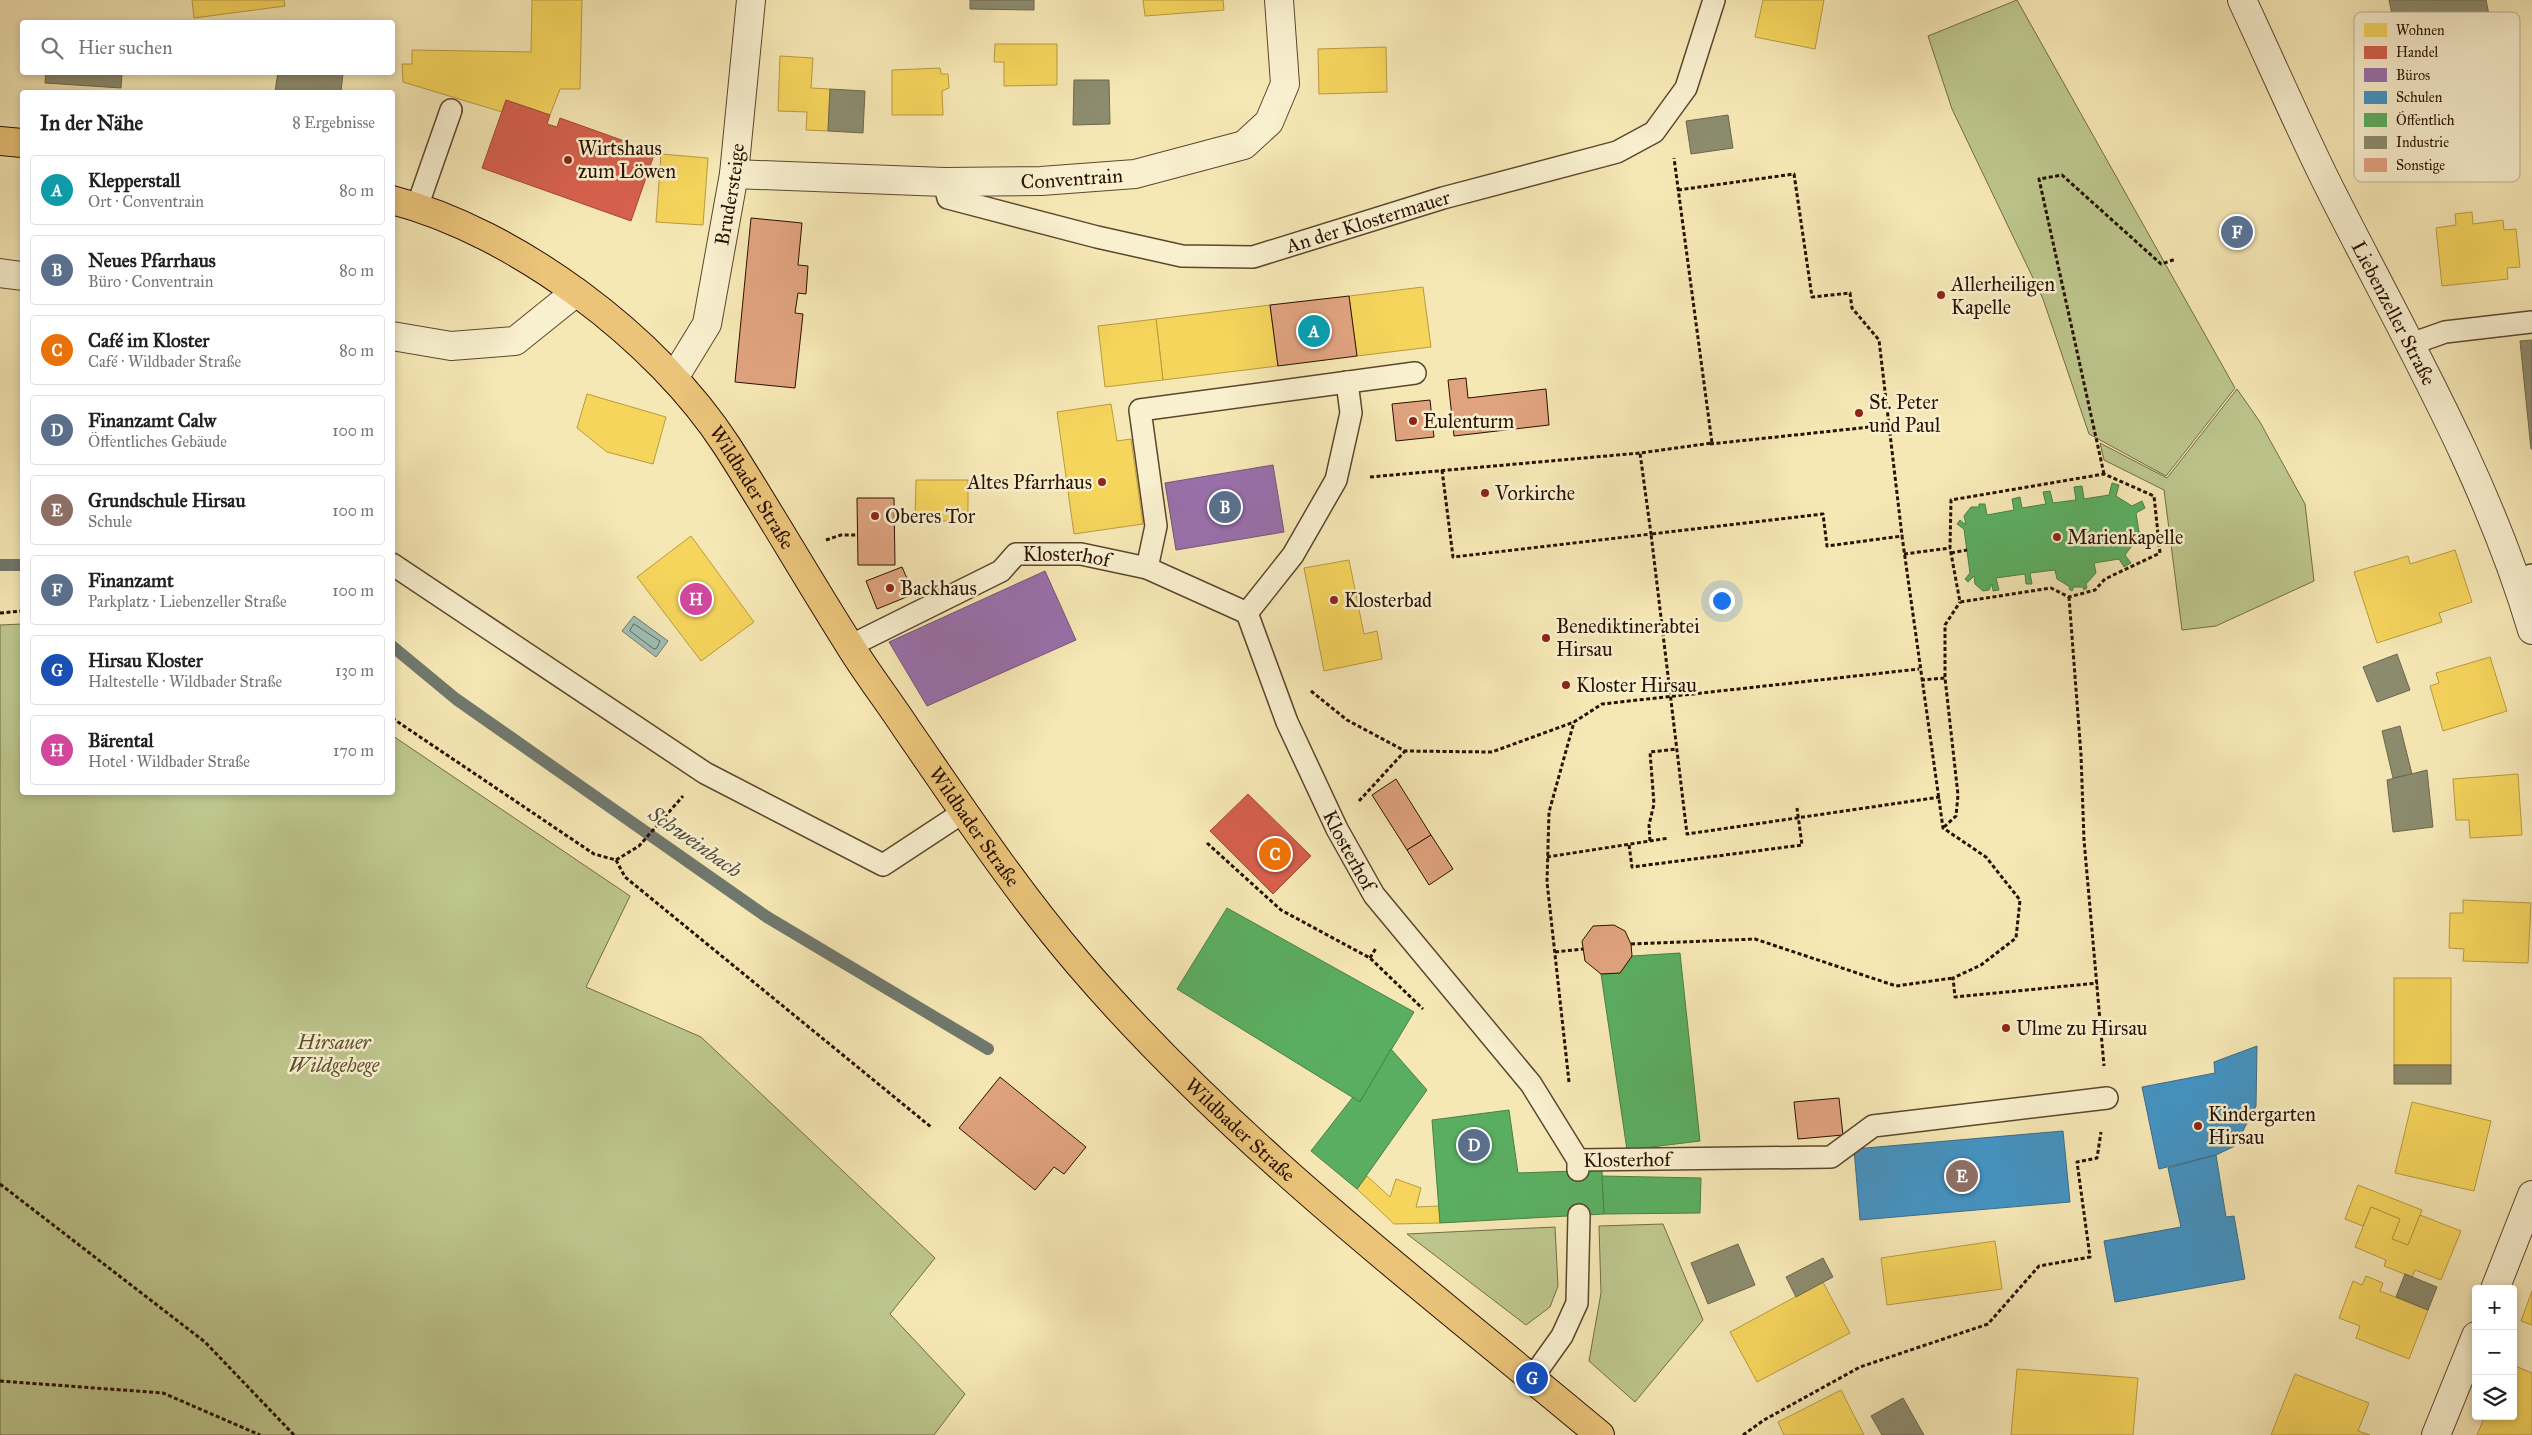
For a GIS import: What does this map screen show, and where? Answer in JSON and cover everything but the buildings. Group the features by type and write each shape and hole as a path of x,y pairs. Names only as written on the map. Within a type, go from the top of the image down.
{"main road":[{"path":"0,141 20,143"},
{"name":"Wildbader Straße","path":"405,204 508,247 576,292 633,336 674,378 726,443 850,646 962,813 1020,893 1081,967 1211,1102 1285,1171 1600,1435"}],"street":[{"name":"Brudersteige","path":"674,378 707,324 734,174 750,0"},
{"name":"Conventrain","path":"734,174 944,182 1041,181 1135,174 1244,145 1269,122 1285,84 1279,0"},
{"name":"Liebenzeller Straße","path":"2242,0 2326,181 2411,344 2525,577 2532,630"},
{"path":"0,273 20,276"},
{"path":"395,337 450,346 515,341 576,292"},
{"path":"2497,1285 2532,1195"},
{"path":"2436,1435 2472,1346"}],"lane":[{"name":"An der Klostermauer","path":"944,182 948,198 1097,237 1182,256 1253,257 1443,198 1617,152 1654,132 1686,88 1714,0"},
{"path":"405,204 450,110"},
{"path":"2411,344 2445,332 2532,322"},
{"path":"1147,568 1156,526 1140,410 1415,373"},
{"path":"1247,612 1293,555 1336,480 1351,413 1347,382"},
{"name":"Klosterhof","path":"850,646 1001,571 1016,554 1081,554 1147,568 1247,612 1287,722 1337,829 1374,894 1531,1084 1578,1165 1831,1157 1873,1126 2107,1098"},
{"path":"395,566 705,773 883,865 962,813"},
{"path":"1532,1378 1562,1336 1577,1303 1579,1215"}],"path":[{"path":"1654,132 1674,156 1712,444 1706,444"},
{"path":"1678,190 1794,174 1812,298 1850,293 1852,308 1879,340 1919,669 1940,797 1943,828"},
{"path":"2104,474 2039,179 2062,175 2161,264 2176,259"},
{"path":"1401,474 1640,452 1889,425"},
{"path":"1640,452 1687,834 1940,797"},
{"path":"1442,470 1453,557 1822,514 1827,546 1902,536"},
{"path":"1943,828 1956,816 1958,795 1944,678 1946,625 1960,602 1950,548 1951,500 2104,474 2154,496 2160,553 2105,579 2095,590 2068,597 2051,588 1960,602"},
{"path":"1904,554 1950,548"},
{"path":"1951,553 1967,550"},
{"path":"1744,1435 1764,1420 1860,1367 1988,1324 2039,1266 2090,1256 2077,1162 2097,1158 2107,1098 2084,840 2081,755 2068,597"},
{"path":"0,613 20,611"},
{"path":"1270,677 1307,688 1348,720 1405,751 1492,752 1574,722 1602,704 1919,669"},
{"path":"1921,680 1944,678"},
{"path":"395,720 594,854 616,860 640,846 664,818"},
{"path":"1570,1091 1547,857 1550,812 1574,722"},
{"path":"1650,841 1649,825 1654,804 1650,752 1677,749"},
{"path":"1364,794 1405,751"},
{"path":"1629,845 1632,867 1802,845 1798,808"},
{"path":"1631,944 1755,940 1896,986 1953,978 1981,965 2016,938 2020,900 1986,857 1943,828"},
{"path":"1547,857 1669,838"},
{"path":"1207,843 1281,910 1370,958 1427,1012"},
{"path":"616,860 625,877 931,1127"},
{"path":"1555,952 1583,949"},
{"path":"1953,978 1955,997 2098,983"},
{"path":"0,1184 205,1342 294,1435"},
{"path":"0,1381 163,1392 260,1435"}],"green space":[{"path":"2017,0 2235,388 2166,476 2089,434 2043,299 1952,109 1928,36"},
{"path":"2237,389 2260,422 2305,504 2314,581 2216,626 2182,630 2164,490 2104,460 2100,443 2167,478"},
{"name":"Hirsauer Wildgehege","path":"20,624 20,795 395,795 395,737 630,896 586,987 701,1037 935,1258 890,1314 965,1394 934,1435 0,1435 0,625"},
{"path":"1663,1224 1703,1320 1635,1402 1589,1361 1601,1293 1599,1226"},
{"path":"1555,1227 1558,1286 1550,1307 1526,1325 1407,1234"}],"water":[{"path":"634,616 668,641 656,657 622,631"}],"waterway":[{"name":"Schweinbach","path":"0,565 20,565"},
{"name":"Schweinbach","path":"395,648 456,699 767,917 988,1049"}],"place":[{"name":"Wirtshaus zum Löwen","path":"568,160"},
{"name":"Finanzamt","path":"2237,232"},
{"name":"Allerheiligen Kapelle","path":"1941,295"},
{"name":"Klepperstall","path":"1314,331"},
{"name":"St. Peter und Paul","path":"1859,413"},
{"name":"Eulenturm","path":"1413,421"},
{"name":"Altes Pfarrhaus","path":"1102,482"},
{"name":"Vorkirche","path":"1485,493"},
{"name":"Neues Pfarrhaus","path":"1225,507"},
{"name":"Oberes Tor","path":"875,516"},
{"name":"Marienkapelle","path":"2057,537"},
{"name":"Backhaus","path":"890,588"},
{"name":"Bärental","path":"696,599"},
{"name":"Klosterbad","path":"1334,600"},
{"name":"Benediktinerabtei Hirsau","path":"1546,638"},
{"name":"Kloster Hirsau","path":"1566,685"},
{"name":"Café im Kloster","path":"1275,854"},
{"name":"Ulme zu Hirsau","path":"2006,1028"},
{"name":"Kindergarten Hirsau","path":"2198,1126"},
{"name":"Finanzamt Calw","path":"1474,1145"},
{"name":"Grundschule Hirsau","path":"1962,1176"},
{"name":"Hirsau Kloster","path":"1532,1378"}]}
